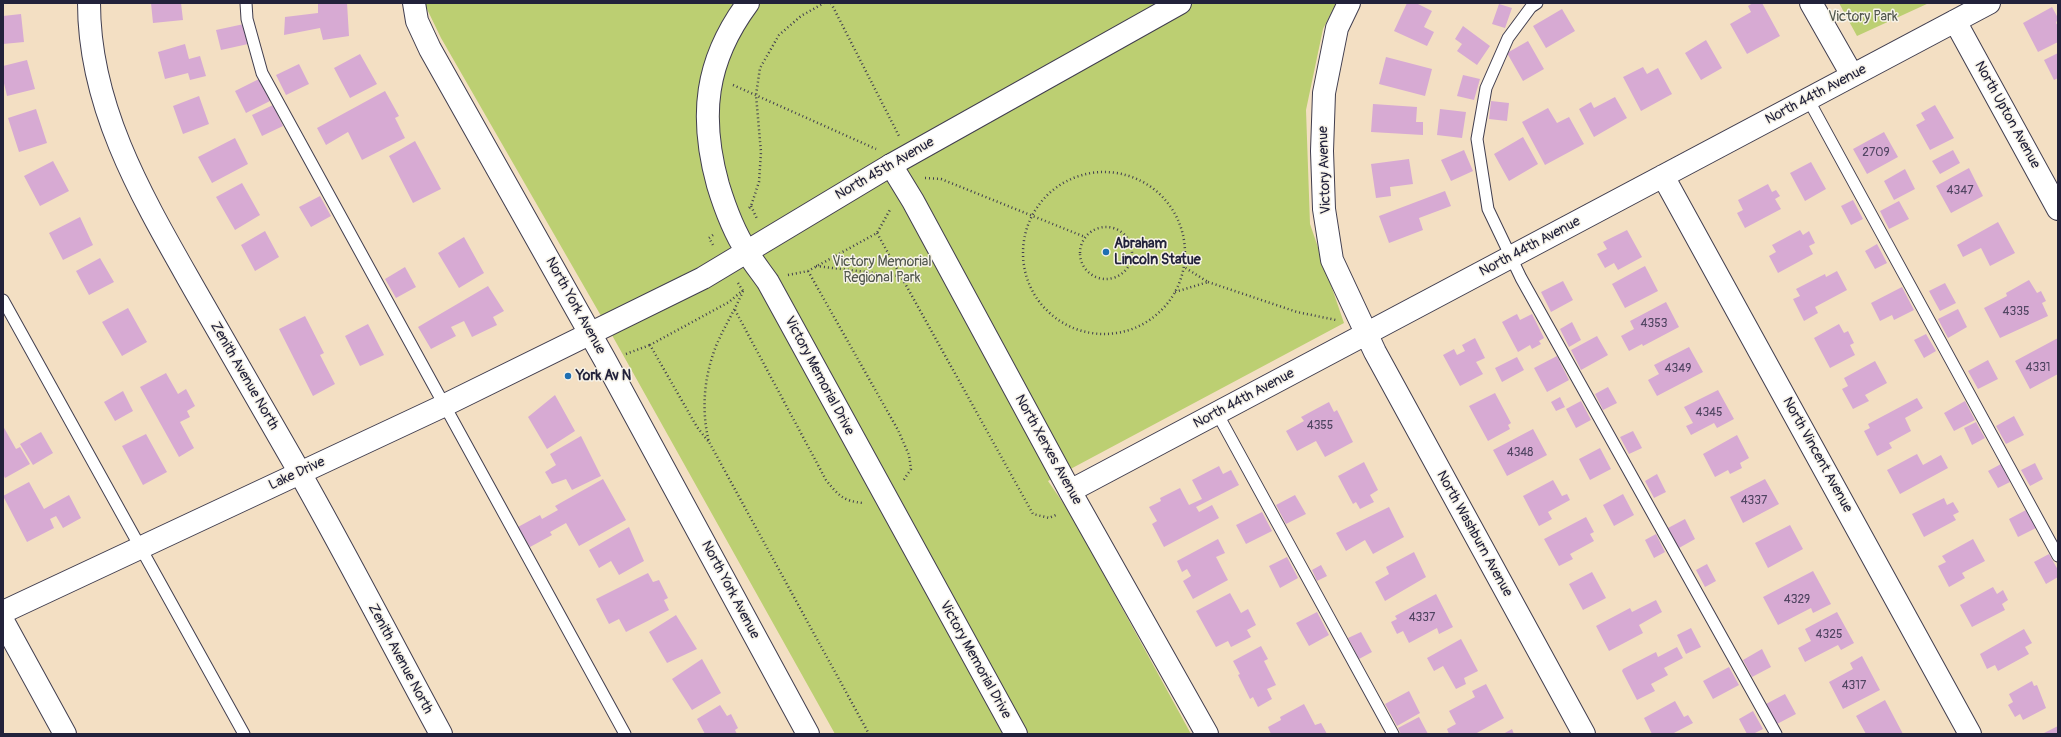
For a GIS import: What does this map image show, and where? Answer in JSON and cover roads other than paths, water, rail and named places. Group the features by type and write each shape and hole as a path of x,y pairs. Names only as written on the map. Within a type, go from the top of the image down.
{"street":[{"name":"Zenith Avenue North","path":"89,3 89,16 98,80 116,141 143,199 300,473 441,734"},
{"name":"North York Avenue","path":"414,3 417,21 430,49 590,334 808,734"},
{"name":"Victory Memorial Drive","path":"748,3 735,21 723,46 710,84 707,116 710,156 720,193 731,221 746,251 768,282 1016,734"},
{"name":"North 45th Avenue","path":"590,334 703,278 891,165 1180,3"},
{"name":"Victory Avenue","path":"1349,3 1337,28 1324,93 1322,151 1324,209 1332,260 1366,333"},
{"path":"1811,3 1852,75"},
{"name":"North 44th Avenue","path":"1074,498 1217,413 1989,3"},
{"name":"North Upton Avenue","path":"1955,21 2058,209"},
{"name":"North Xerxes Avenue","path":"891,165 913,201 1074,498 1207,734"},
{"name":"North Vincent Avenue","path":"1663,176 1970,734"},
{"name":"North Washburn Avenue","path":"1366,333 1584,734"},
{"name":"Lake Drive","path":"3,612 444,406 590,334"},
{"path":"3,621 65,734"}],"lane":[{"path":"246,3 248,19 262,74 625,734"},
{"path":"1537,3 1531,7 1508,38 1486,88 1477,139 1488,209 1510,257 1776,734"},
{"path":"1808,99 2058,556"},
{"path":"3,300 244,734"},
{"path":"1217,413 1393,734"}],"place":[{"name":"Abraham Lincoln Statue","path":"1106,252"},
{"name":"York Av N","path":"568,376"}],"park label":[{"name":"Victory Park","path":"1863,17"},
{"name":"Victory Memorial Regional Park","path":"882,270"}]}
